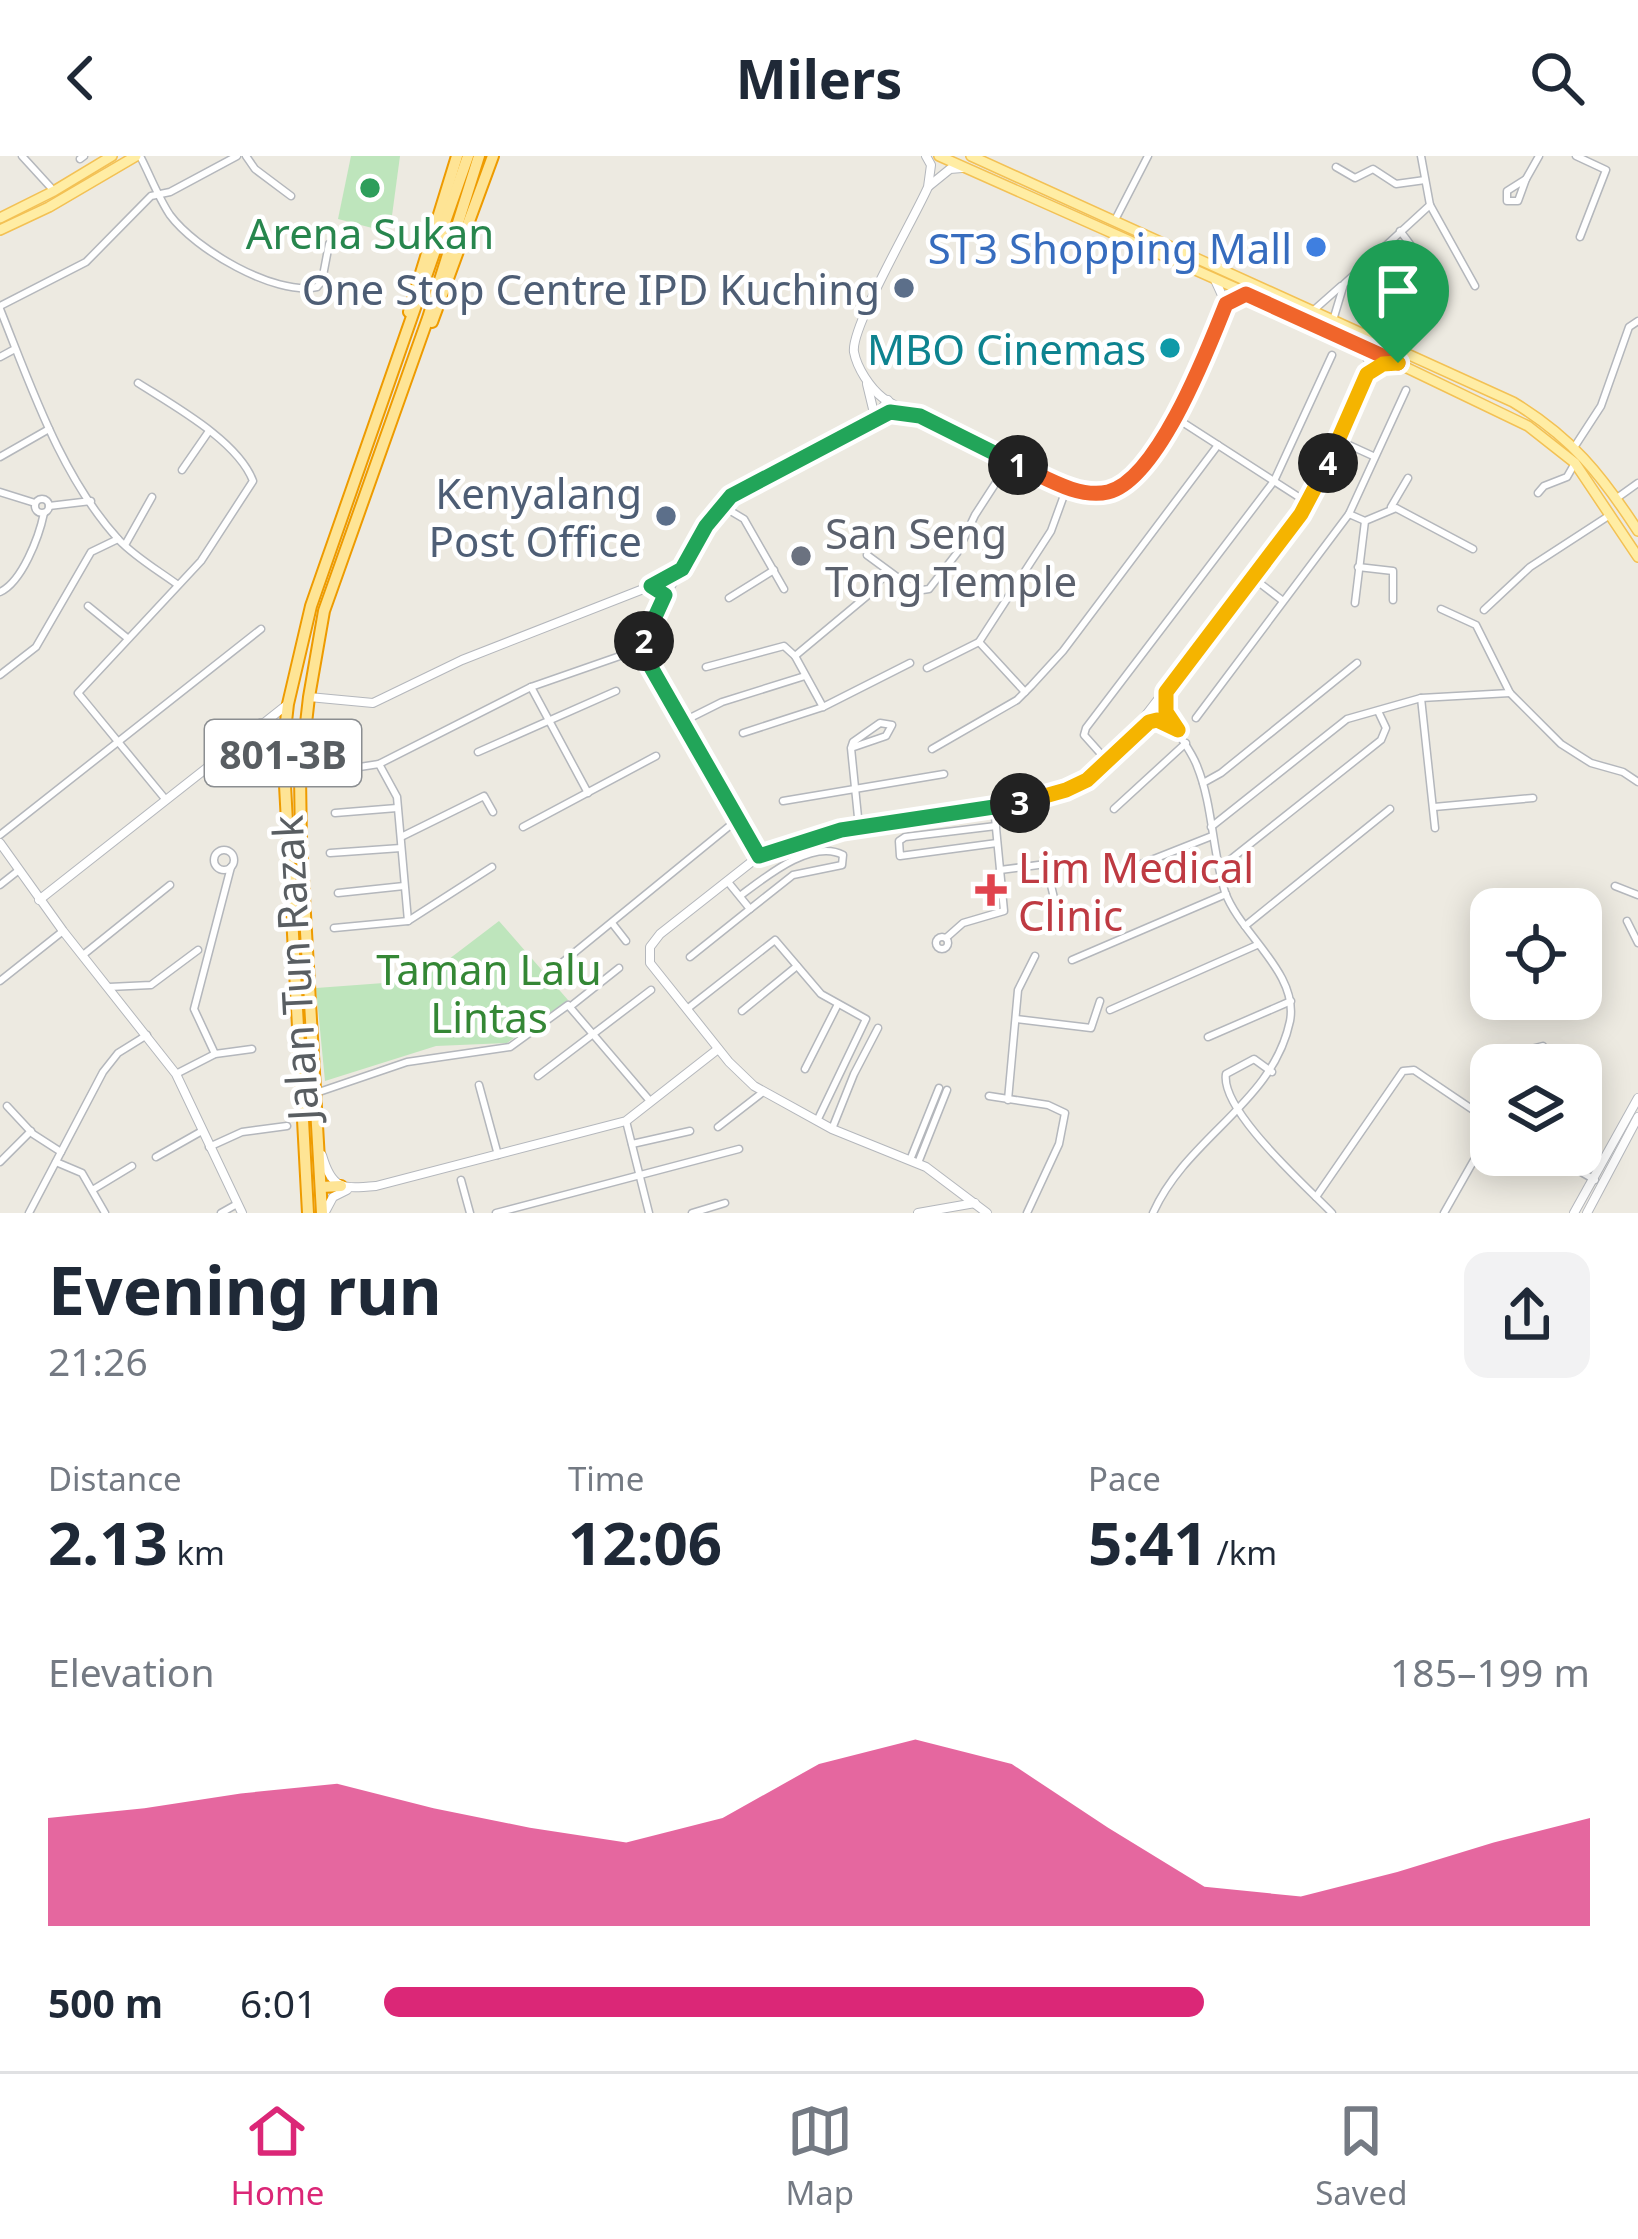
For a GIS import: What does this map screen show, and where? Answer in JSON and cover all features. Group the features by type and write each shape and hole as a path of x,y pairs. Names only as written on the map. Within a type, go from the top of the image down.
{"highway":[{"path":"412,343 409,311 457,156"},
{"path":"422,315 468,156"},
{"path":"422,315 479,156"},
{"path":"412,343 435,316 494,156"},
{"name":"Jalan Tun Razak","path":"317,1213 283,748 288,704 311,606 422,315"},
{"name":"Jalan Tun Razak","path":"317,1213 318,1138 299,776 324,611 412,343"},
{"path":"320,1187 348,1187"}],"main road":[{"path":"0,218 112,156"},
{"path":"0,230 138,156"},
{"path":"939,156 1518,420 1575,464 1638,557"},
{"path":"971,156 1488,388 1535,415 1575,446 1638,531"}],"street":[{"path":"22,156 54,191"},
{"path":"138,156 173,219 260,279 282,286 317,286 329,244"},
{"path":"178,585 122,542 91,501 49,429 13,350 0,308 86,262 148,199 241,156 291,196"},
{"path":"872,420 864,376 854,356 857,329 928,187 931,165 926,156"},
{"path":"1114,220 1148,156"},
{"path":"1421,156 1430,205 1475,286"},
{"path":"1526,179 1539,156"},
{"path":"1578,156 1606,170 1580,237"},
{"path":"1336,167 1355,178 1373,169 1396,184 1425,180"},
{"path":"928,187 950,169 964,168"},
{"path":"1315,309 1430,205"},
{"path":"1400,231 1431,284 1431,304 1424,320"},
{"path":"1215,280 1226,304"},
{"path":"1334,317 1344,284"},
{"path":"864,376 888,400 1067,487 1091,493 1119,488 1138,471 1176,418 1226,304 1246,294"},
{"path":"1575,446 1601,406 1629,328 1638,321"},
{"path":"987,1213 914,1161 832,1129 763,1092 718,1049 650,963 650,947 759,856 815,835 994,807 1066,790 1109,763 1308,503 1367,374 1369,362 1360,346"},
{"path":"0,357 13,350"},
{"path":"1109,763 1084,735 1086,728 1274,482 1333,355"},
{"path":"1367,374 1383,364 1398,363"},
{"path":"138,383 209,431 254,481 201,561 78,693 166,800"},
{"path":"1196,718 1348,514 1406,390"},
{"path":"872,420 888,400"},
{"path":"299,776 379,764 531,687 643,648 667,592 722,506 744,488 812,456 872,420 894,411 920,416"},
{"path":"1176,418 1308,503"},
{"path":"0,457 49,429"},
{"path":"182,470 209,431"},
{"path":"1338,440 1375,457"},
{"path":"932,748 1025,692 1064,650 1218,445"},
{"path":"867,555 916,591 935,585 1010,461"},
{"path":"1538,494 1544,486 1568,477 1575,464"},
{"path":"1365,521 1391,507 1408,478"},
{"path":"1617,498 1638,483"},
{"path":"927,668 980,642 1051,531 1067,487"},
{"path":"0,492 35,503 37,512 91,501"},
{"path":"0,675 36,647 91,552 122,542 152,496"},
{"path":"722,506 744,519 784,589"},
{"path":"1391,507 1473,548"},
{"path":"0,592 12,585 47,510"},
{"path":"1348,514 1365,521"},
{"path":"1484,610 1530,567 1611,514"},
{"path":"1355,603 1365,521"},
{"path":"1358,567 1393,572 1393,600"},
{"path":"308,697 373,703 462,660 651,586 682,569"},
{"path":"728,598 774,570"},
{"path":"795,656 835,625 887,572"},
{"path":"1252,578 1283,601"},
{"path":"651,586 667,592"},
{"path":"88,606 126,638"},
{"path":"1441,609 1476,625 1510,693 1561,745 1638,782"},
{"path":"221,1213 240,1208 176,1074 63,932 0,839 262,629"},
{"path":"980,642 1025,692"},
{"path":"706,667 784,646 795,656 823,707"},
{"path":"643,648 759,856"},
{"path":"743,733 823,707 910,663"},
{"path":"1203,783 1357,663"},
{"path":"682,722 722,702 805,676"},
{"path":"531,687 588,793"},
{"path":"478,752 616,691"},
{"path":"1154,1213 1174,1177 1272,1072 1286,1036 1291,1001 1226,894 1203,783 1166,712 1166,692"},
{"path":"1121,872 1212,831 1347,719 1420,698 1510,693"},
{"path":"1420,698 1435,828"},
{"path":"40,900 288,704"},
{"path":"1220,866 1381,740 1386,728 1378,710"},
{"path":"1140,727 1157,720 1178,730"},
{"path":"261,723 276,733 283,748"},
{"path":"851,748 886,736 892,725 880,723 851,748 859,827"},
{"path":"1114,809 1186,743"},
{"path":"523,827 656,756"},
{"path":"379,764 393,786 399,808 408,921"},
{"path":"783,801 944,774"},
{"path":"404,836 484,796 494,812"},
{"path":"1433,807 1533,798"},
{"path":"946,938 963,923 1004,911 994,807"},
{"path":"335,813 399,808"},
{"path":"1245,926 1390,809"},
{"path":"558,966 738,819"},
{"path":"996,826 905,837 899,841 900,856 998,843"},
{"path":"330,853 401,848"},
{"path":"690,957 794,875 842,865 843,856 833,850 790,860 740,896"},
{"path":"1000,870 1046,865 1054,898"},
{"path":"215,1054 194,1009 231,867"},
{"path":"334,928 408,921 492,867"},
{"path":"0,885 19,870"},
{"path":"726,879 750,909"},
{"path":"83,955 170,885"},
{"path":"338,892 404,886"},
{"path":"1615,886 1638,895"},
{"path":"1072,960 1226,894"},
{"path":"1627,921 1638,943"},
{"path":"612,923 626,940"},
{"path":"0,981 63,932"},
{"path":"686,1009 772,939 821,994 866,1019 817,1121"},
{"path":"1110,1010 1257,945"},
{"path":"109,987 152,985 198,950"},
{"path":"1008,1100 1020,982 1035,956"},
{"path":"742,1011 797,966"},
{"path":"316,1093 407,1062 510,1047 619,968"},
{"path":"538,1076 651,990"},
{"path":"1016,1019 1090,1028 1100,1001"},
{"path":"1208,1037 1291,1001"},
{"path":"805,1070 838,1004"},
{"path":"571,1006 650,1102"},
{"path":"832,1129 878,1028"},
{"path":"29,1213 111,1060 147,1035"},
{"path":"176,1074 215,1054 252,1049"},
{"path":"318,1138 328,1177 348,1187 376,1186 626,1121 718,1049"},
{"path":"1272,1072 1254,1058 1226,1074 1223,1082 1236,1109 1332,1213"},
{"path":"1316,1197 1403,1071 1414,1070 1470,1111"},
{"path":"479,1084 498,1154"},
{"path":"914,1161 943,1089"},
{"path":"718,1127 763,1092"},
{"path":"989,1096 1048,1105 1065,1113 1058,1144 1027,1213"},
{"path":"1574,1213 1638,1098"},
{"path":"7,1106 61,1152"},
{"path":"1587,1213 1638,1117"},
{"path":"626,1121 649,1213"},
{"path":"209,1147 242,1132 287,1126"},
{"path":"0,1162 31,1131"},
{"path":"156,1157 202,1131"},
{"path":"632,1144 690,1131"},
{"path":"496,1213 739,1149"},
{"path":"56,1162 82,1173 105,1213"},
{"path":"1444,1213 1470,1165"},
{"path":"94,1190 133,1166"},
{"path":"1588,1176 1595,1180"},
{"path":"461,1180 470,1213"},
{"path":"936,1208 945,1201 950,1188 947,1181"},
{"path":"317,1213 348,1187"},
{"path":"692,1213 725,1203"},
{"path":"918,1213 975,1203"}],"green space":[{"name":"Arena Sukan","path":"351,156 400,156 391,223 376,229 338,219"},
{"name":"Taman Lalu Lintas","path":"499,921 568,1000 507,1043 436,1046 325,1081 316,988 411,981 428,975"}],"place":[{"name":"Arena Sukan","path":"370,188"},
{"name":"ST3 Shopping Mall","path":"1316,247"},
{"name":"One Stop Centre IPD Kuching","path":"904,288"},
{"name":"MBO Cinemas","path":"1170,348"},
{"name":"Kenyalang Post Office","path":"666,516"},
{"name":"San Seng Tong Temple","path":"801,556"},
{"name":"Lim Medical Clinic","path":"991,890"}],"route":[{"path":"1246,294 1398,363 1383,364 1367,374 1301,514 1166,692 1166,712 1178,730 1157,720 1149,722 1109,763 1066,790 1012,804 815,835 759,856 644,655 647,632 665,595 651,586 682,569 706,526 731,496 812,456 876,417 894,411 920,416 1067,487 1102,493 1128,482 1176,418 1226,304 1234,297 1246,294"}]}
